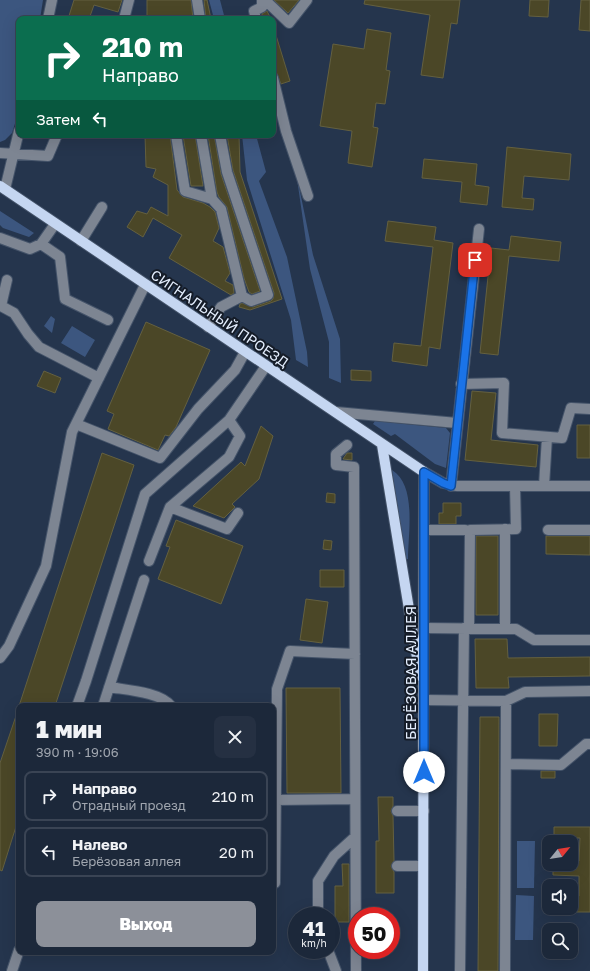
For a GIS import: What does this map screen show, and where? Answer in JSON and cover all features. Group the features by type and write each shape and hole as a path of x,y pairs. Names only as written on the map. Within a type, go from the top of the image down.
{"main road":[{"name":"СИГНАЛЬНЫЙ ПРОЕЗД","path":"2,187 424,472"},
{"path":"382,445 409,619 424,700"},
{"name":"БЕРЁЗОВАЯ АЛЛЕЯ","path":"423,971 424,472"}],"street":[{"path":"49,16 52,0"},
{"path":"125,16 130,0"},
{"path":"197,0 200,16"},
{"path":"255,16 254,11 262,7 264,0 290,23 307,0"},
{"path":"276,90 286,131 308,196"},
{"path":"2,187 17,138"},
{"path":"0,153 48,156 56,138"},
{"path":"176,138 185,191 212,199 221,209 242,296 251,301 268,295 227,172 221,138"},
{"path":"202,138 212,199"},
{"path":"80,241 102,208"},
{"path":"0,238 30,249 41,244 55,224"},
{"path":"451,486 478,229"},
{"path":"41,244 60,257 65,299 108,320"},
{"path":"7,280 0,307 14,314 39,347 99,378"},
{"path":"0,658 9,646 46,566 72,432 145,284"},
{"path":"208,327 221,307 242,296"},
{"path":"76,424 160,458 198,409 235,370 245,352"},
{"path":"78,703 145,494 229,420 266,366"},
{"path":"461,384 504,383 502,434 562,438 571,408 590,409"},
{"path":"336,412 457,423"},
{"path":"149,561 170,507 230,457 240,436 229,420"},
{"path":"544,486 547,437"},
{"path":"347,445 336,454 336,465 354,467 356,971"},
{"path":"424,472 451,486 590,486"},
{"path":"460,971 463,701 470,530 516,529 515,486"},
{"path":"170,507 227,529 238,513"},
{"path":"505,529 505,629"},
{"path":"424,530 465,530"},
{"path":"548,530 590,530"},
{"path":"104,703 144,580"},
{"path":"424,628 516,629 534,640 590,640"},
{"path":"355,654 290,651 278,689 282,745 276,800 355,800"},
{"path":"109,687 159,697 169,703"},
{"path":"424,700 506,701 525,692 590,691"},
{"path":"505,971 506,701"},
{"path":"506,764 562,765 586,744 590,744"},
{"path":"397,811 424,810"},
{"path":"318,907 318,881 334,856 355,837"},
{"path":"397,866 423,866"},
{"path":"12,971 17,955"},
{"path":"331,959 336,971"}],"shaded area":[{"path":"0,0 43,0 40,16 16,16 16,120 12,133 5,140 0,142"},
{"path":"209,0 220,0 224,16 213,16"},
{"path":"242,138 257,138 266,172 259,181 287,257 307,352 308,367 296,360 291,320 247,180"},
{"path":"296,172 313,255 340,339 341,383 329,378 329,342 310,269"},
{"path":"0,211 34,233 29,237 3,228 0,225"},
{"path":"51,316 55,319 52,333 44,326"},
{"path":"72,326 95,340 85,357 61,343"},
{"path":"375,421 446,428 450,433 446,468 435,464 395,434 391,436 373,424"},
{"path":"392,470 400,477 408,498 410,524 408,559 405,560"},
{"path":"517,841 535,841 534,888 517,888"},
{"path":"516,895 534,896 533,940 515,940"}],"building":[{"path":"74,0 122,0 118,12 94,5 90,16 69,16"},
{"path":"147,0 191,0 193,16 147,16"},
{"path":"204,0 207,0 210,16 206,16"},
{"path":"274,0 299,0 288,13"},
{"path":"365,0 460,0 457,24 451,23 443,78 421,75 430,15 364,4"},
{"path":"530,0 549,0 548,17 529,16"},
{"path":"581,0 590,0 590,31 579,30"},
{"path":"267,11 270,16 262,16 262,14"},
{"path":"367,29 391,33 386,70 390,71 385,104 376,103 373,127 378,128 372,167 348,163 352,131 320,126 333,44 364,49"},
{"path":"276,35 290,81 281,84 276,72"},
{"path":"145,138 170,138 177,190 183,197 203,203 215,212 219,228 213,241 223,247 230,273 225,281 233,285 234,293 231,295 169,258 182,235 153,218 143,237 127,227 137,211 147,214 151,207 168,216 168,185 153,177 156,169 146,167"},
{"path":"183,138 195,138 203,186 191,186"},
{"path":"208,138 215,138 221,174 260,291 252,294 249,292 244,278 227,207 217,192"},
{"path":"228,138 239,138 240,172 282,299 250,310 239,307 240,304 242,303 253,307 271,301 274,293 233,170"},
{"path":"507,147 571,154 569,180 524,176 522,198 534,199 533,210 502,207"},
{"path":"424,159 477,164 475,185 489,187 487,205 460,202 462,182 422,178"},
{"path":"388,221 436,227 434,240 453,243 440,349 429,347 427,366 392,361 394,343 421,346 433,247 385,241"},
{"path":"511,236 561,242 559,261 509,256 498,355 480,353 491,248 509,250"},
{"path":"146,322 210,350 176,427 169,436 165,435 158,450 108,429 114,414 107,411"},
{"path":"351,370 371,371 371,381 351,380"},
{"path":"44,371 61,378 55,393 37,386"},
{"path":"472,391 496,393 491,440 538,445 536,467 465,460"},
{"path":"577,425 590,425 590,458 577,458"},
{"path":"261,426 273,436 259,479 232,504 235,507 224,518 193,506 241,462 245,466"},
{"path":"102,453 134,465 56,703 20,703"},
{"path":"347,453 352,453 352,460 343,459"},
{"path":"327,493 335,494 335,503 326,502"},
{"path":"443,503 461,503 461,516 456,516 456,524 439,524 439,513 443,513"},
{"path":"176,520 243,546 221,604 158,579 170,547 166,546"},
{"path":"476,536 498,536 498,615 476,615"},
{"path":"546,536 590,536 590,555 546,554"},
{"path":"324,540 332,541 331,550 323,549"},
{"path":"320,570 344,570 344,587 320,587"},
{"path":"306,599 328,602 322,643 300,640"},
{"path":"475,639 507,639 508,658 590,657 590,676 508,677 509,688 476,688"},
{"path":"286,688 340,688 341,793 287,793"},
{"path":"539,714 558,714 557,746 539,746"},
{"path":"16,716 16,827 2,871 0,870 0,763"},
{"path":"480,717 499,717 498,971 478,971"},
{"path":"541,771 555,771 555,778 541,778"},
{"path":"378,797 393,797 393,806 391,811 393,816 394,861 391,866 394,872 394,893 376,893 376,841 379,841"},
{"path":"554,827 590,827 590,912 578,912 579,876 553,875 553,871 578,871 580,838 578,838 578,835 554,835"},
{"path":"342,864 349,864 348,922 340,922 340,907 335,907 335,886 343,886"}],"route":[{"path":"424,772 424,472 451,486 475,260"}]}
